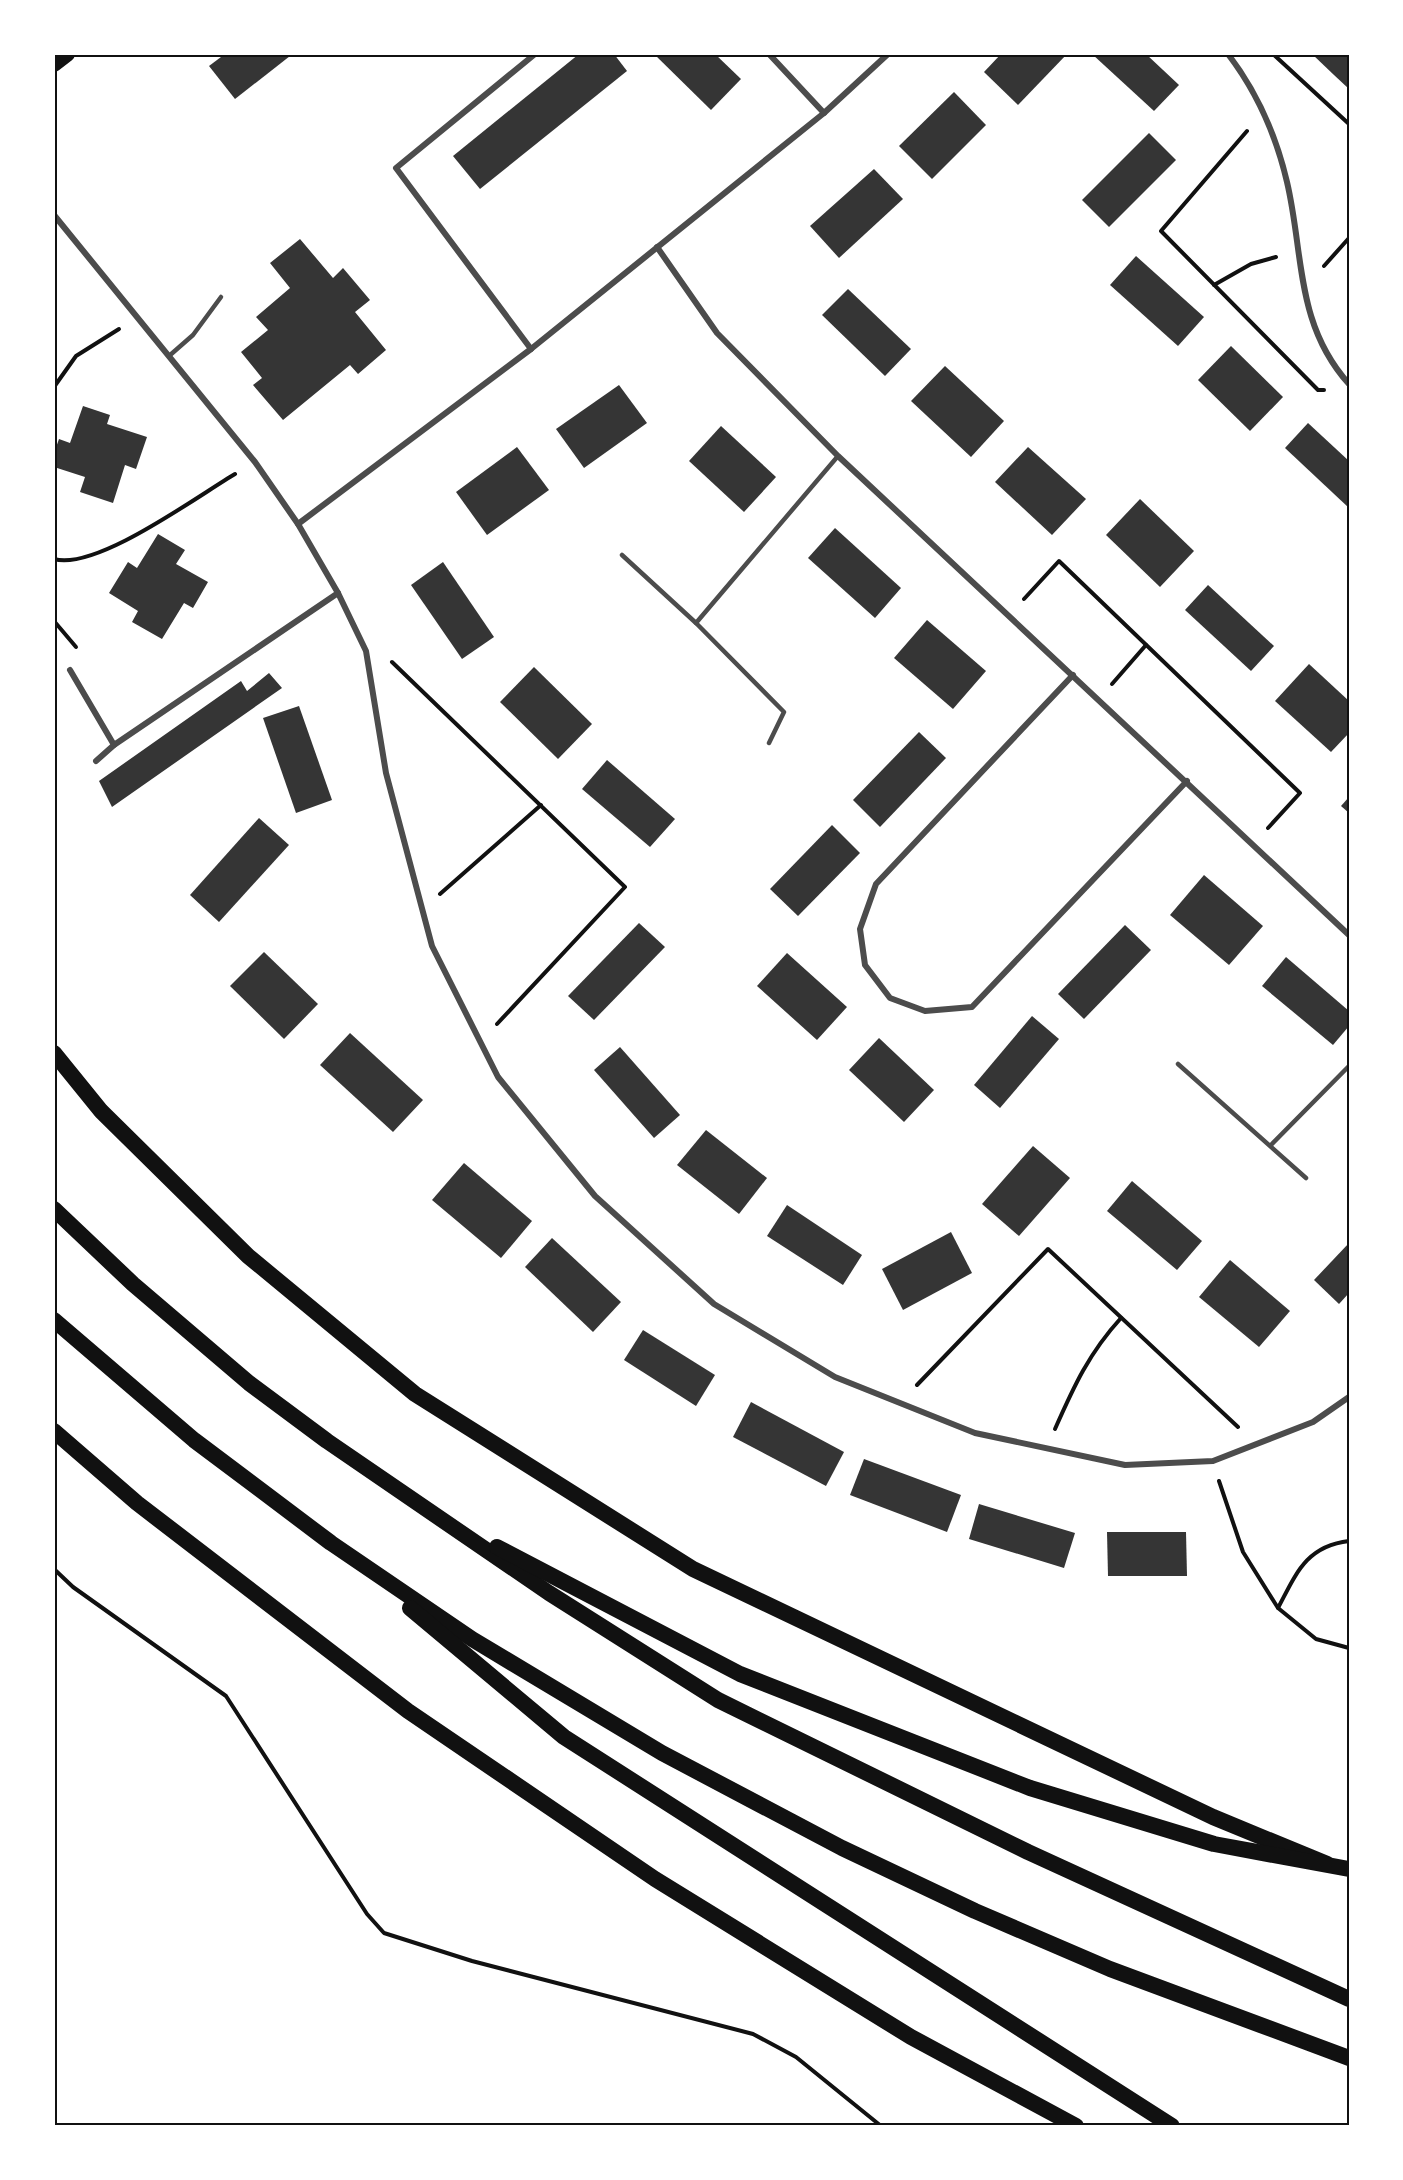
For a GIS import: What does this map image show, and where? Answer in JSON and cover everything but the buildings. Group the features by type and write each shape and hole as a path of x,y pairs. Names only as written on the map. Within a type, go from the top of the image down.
{"highway":[{"path":"54,64 67,54"},
{"path":"54,1053 101,1111 248,1256 415,1394 693,1569 1203,1813 1327,1864"},
{"path":"54,1209 133,1284 249,1383 419,1506 549,1593 718,1700 1028,1852 1349,1999"},
{"path":"54,1320 194,1440 332,1543 472,1640 662,1753 842,1848 975,1911 1110,1969 1349,2058"},
{"path":"54,1431 137,1503 418,1718 655,1879 911,2037 1076,2126"},
{"path":"419,1506 740,1674 1030,1788 1214,1844 1349,1869"},
{"path":"332,1543 564,1737 1172,2126"}],"street":[{"path":"531,350 396,168 535,54"},
{"path":"769,54 824,113"},
{"path":"298,524 531,350 824,113 888,54"},
{"path":"1228,54 1264,111 1288,182 1301,280 1313,328 1339,373 1349,384"},
{"path":"54,215 255,462 298,524 338,593 366,651 386,773 432,945 498,1077 595,1196 714,1304 835,1377 975,1433 1125,1466 1213,1461 1313,1422 1349,1397"},
{"path":"657,247 717,333 838,456 1099,698 1349,935"},
{"path":"96,761 114,745 338,593"},
{"path":"70,670 114,745"},
{"path":"1073,675 876,884 860,929 865,965 890,998 925,1011 972,1007 1187,781"}],"lane":[{"path":"170,356 194,335 221,297"},
{"path":"696,623 838,456"},
{"path":"622,555 696,623 784,712 769,743"},
{"path":"1178,1064 1306,1178"},
{"path":"1271,1145 1349,1066"}],"path":[{"path":"1273,54 1349,124"},
{"path":"1264,111 1161,231 1318,390 1328,390"},
{"path":"1214,285 1251,264 1297,250"},
{"path":"54,387 76,356 137,316"},
{"path":"54,559 93,556 138,533 255,462"},
{"path":"1009,615 1059,561 1300,794 1254,844"},
{"path":"54,621 81,652 70,670"},
{"path":"1099,698 1146,645"},
{"path":"388,658 625,887 480,1042"},
{"path":"422,909 541,805"},
{"path":"900,1403 1048,1250 1258,1445"},
{"path":"1047,1449 1078,1375 1098,1343 1121,1318"},
{"path":"1213,1461 1243,1552 1278,1608 1316,1639 1349,1648"},
{"path":"1278,1608 1300,1564 1333,1543 1349,1541"},
{"path":"54,1569 73,1587 226,1696 367,1914 384,1933 472,1961 753,2034 796,2057 881,2126"}]}
